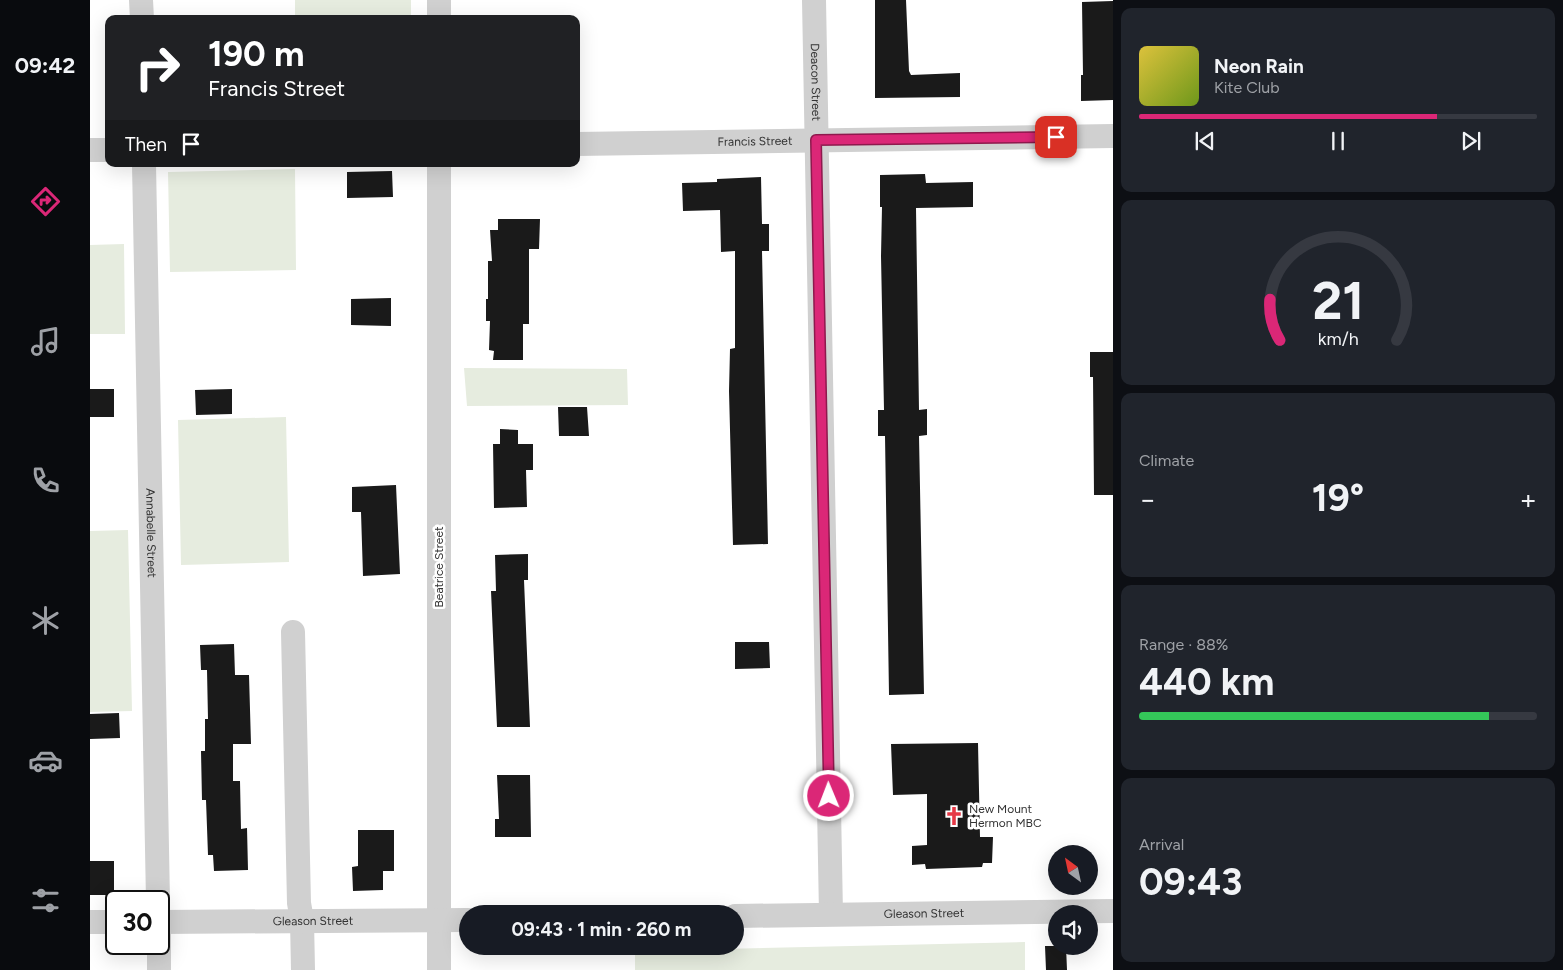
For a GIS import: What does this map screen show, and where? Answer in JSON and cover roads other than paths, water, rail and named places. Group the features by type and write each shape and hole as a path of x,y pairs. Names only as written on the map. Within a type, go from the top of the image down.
{"street":[{"path":"141,0 142,15"},
{"path":"438,0 438,15"},
{"name":"Deacon Street","path":"814,0 831,914"},
{"name":"Francis Street","path":"580,144 1113,136"},
{"path":"90,150 105,150"},
{"name":"Annabelle Street","path":"144,167 158,890"},
{"name":"Beatrice Street","path":"439,167 439,970"},
{"path":"293,632 299,902 302,920 303,970"},
{"name":"Gleason Street","path":"744,916 1113,911"},
{"name":"Gleason Street","path":"170,922 459,920"},
{"path":"90,922 105,922"},
{"path":"159,955 159,970"}],"place":[{"name":"New Mount Hermon MBC","path":"954,816"}]}
